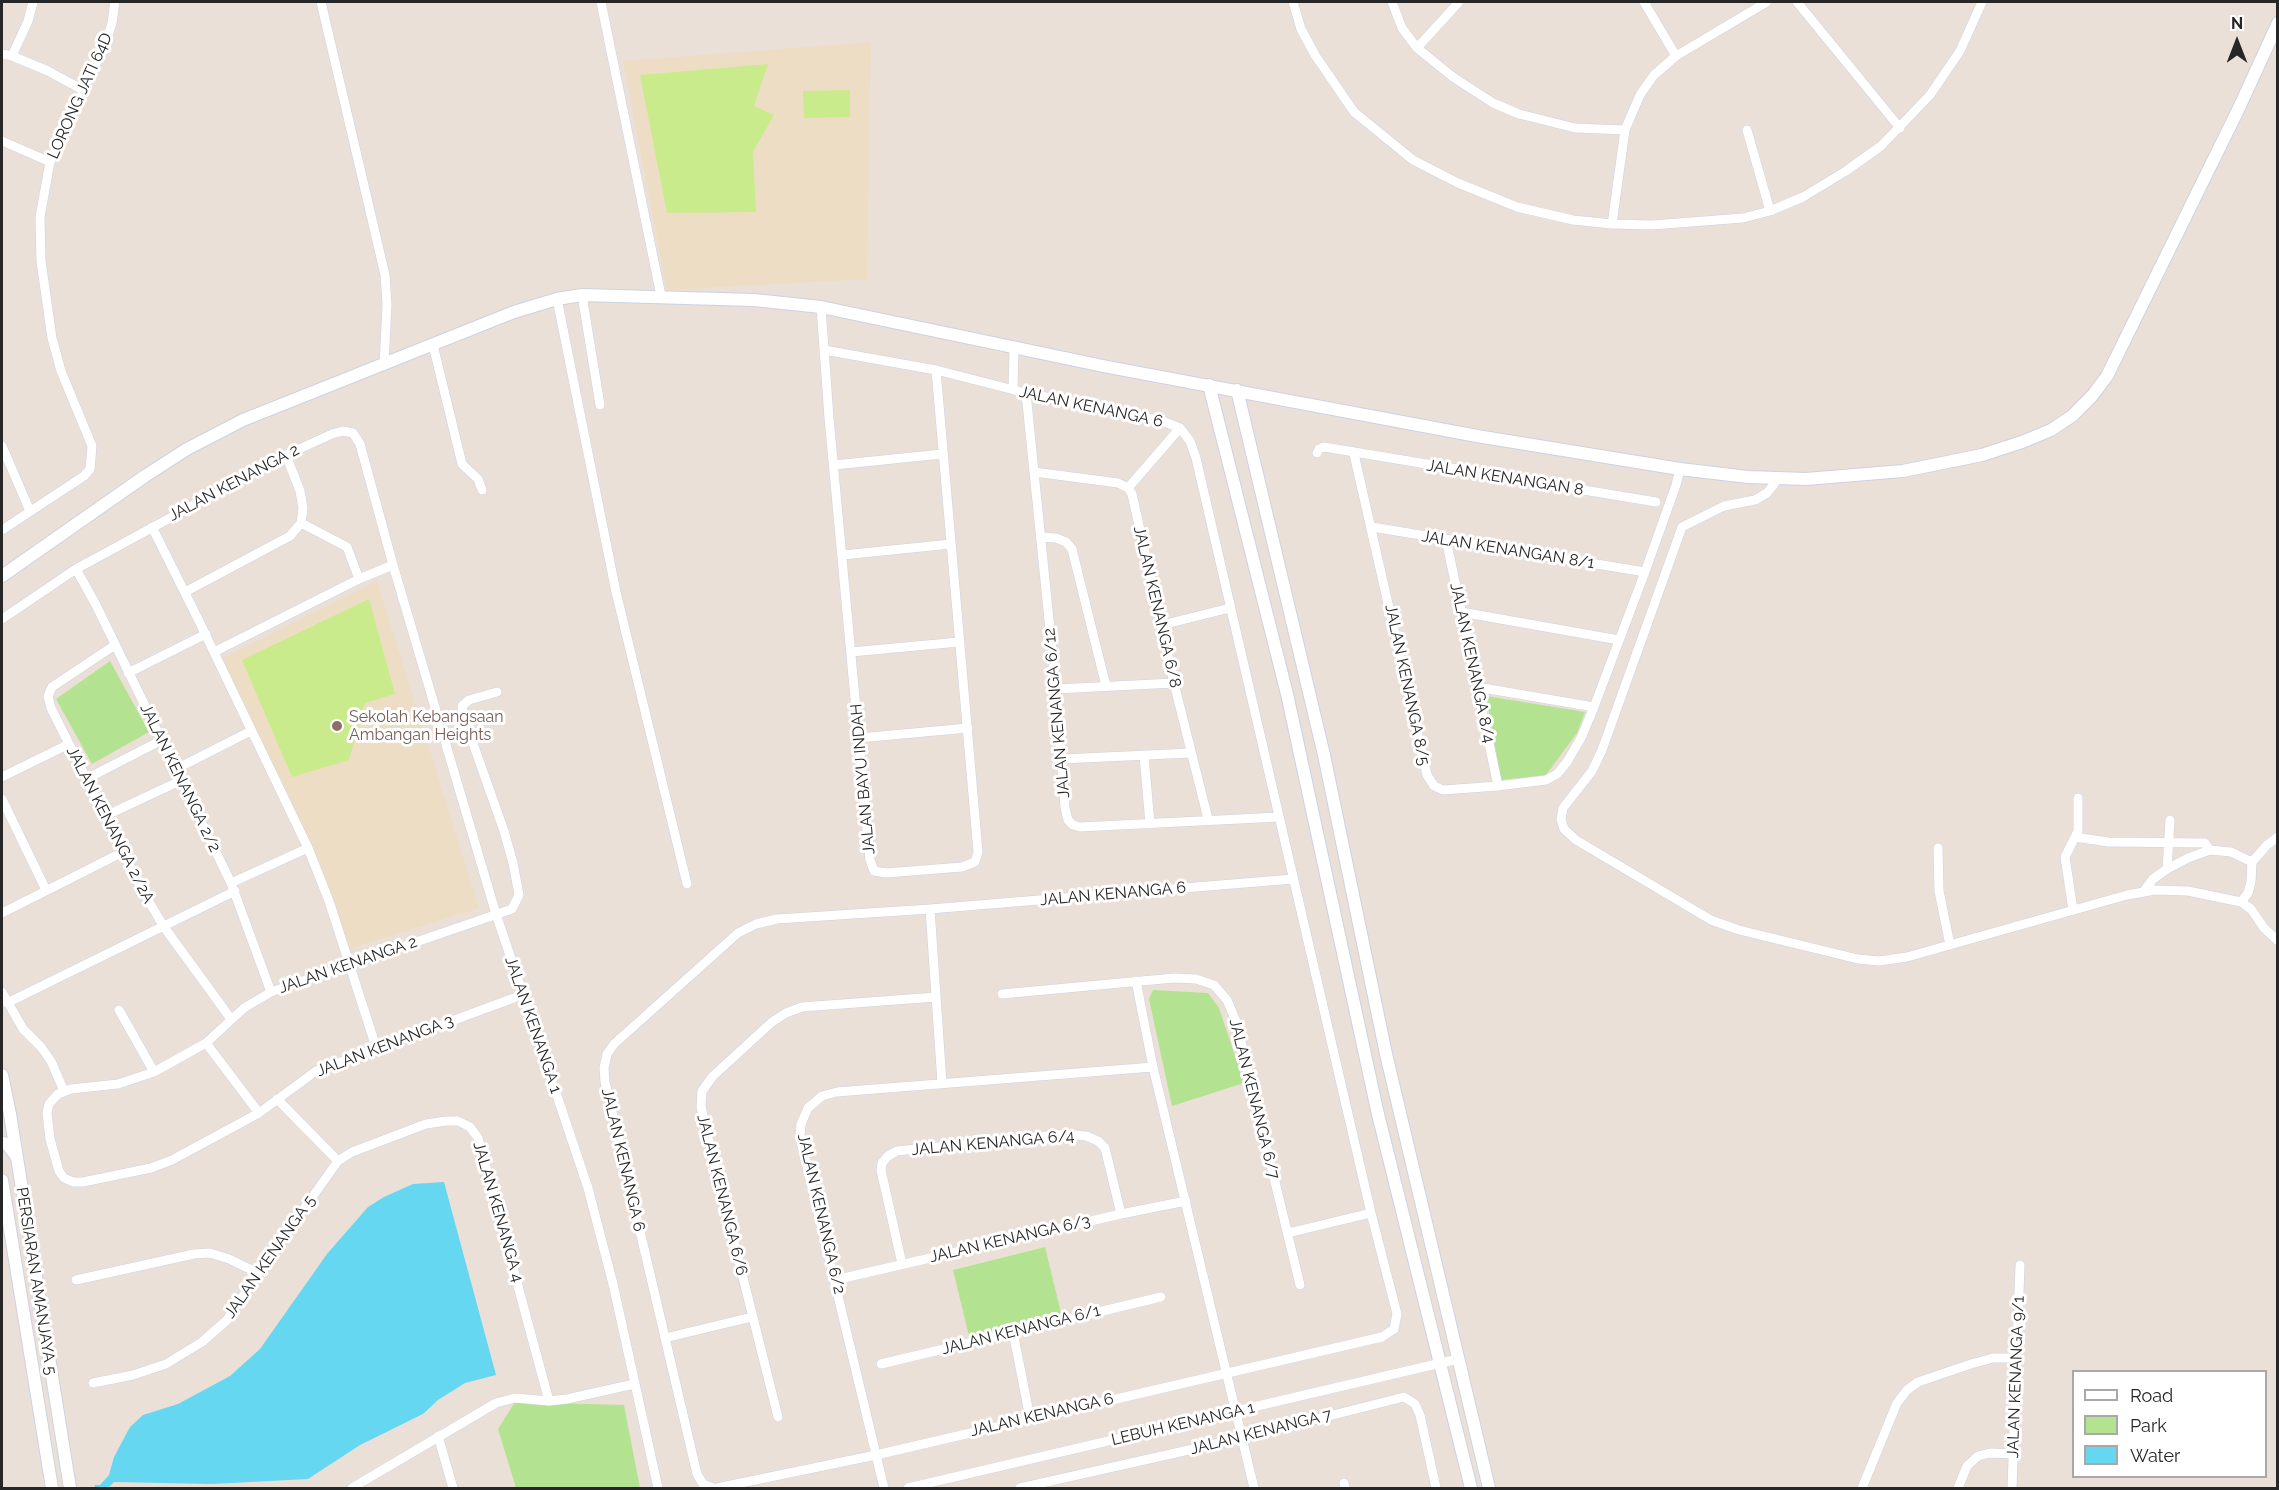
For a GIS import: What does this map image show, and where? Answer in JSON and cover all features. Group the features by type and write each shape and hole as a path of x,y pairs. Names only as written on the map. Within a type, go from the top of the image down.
{"street":[{"path":"12,56 28,21 33,2"},
{"name":"LORONG JATI 64D","path":"2,530 84,476 90,469 93,458 92,446 55,352 41,261 40,228 50,162 106,42 115,2"},
{"path":"321,2 385,275 387,304 384,365"},
{"path":"601,2 661,296"},
{"path":"1293,2 1301,29 1315,55 1354,112 1413,160 1458,183 1517,207 1573,220 1612,224 1704,223 1743,218 1770,211 1803,197 1846,171 1881,146 1900,128 1930,95 1954,60 1982,2"},
{"path":"1392,2 1402,28 1417,48 1452,77 1494,103 1519,114 1575,129 1625,130"},
{"path":"1417,48 1459,2"},
{"path":"1644,2 1676,56"},
{"path":"1612,224 1625,130 1640,95 1654,75 1676,56 1767,2"},
{"path":"1797,2 1900,128"},
{"path":"2,576 187,449 270,408 514,312 557,299 582,295 754,300 822,307 1014,349 1477,436 1680,469 1779,479 1857,476 1944,464 2022,442 2051,430 2072,416 2092,396 2107,376 2122,348 2238,110 2277,23"},
{"path":"2,54 48,71 83,90"},
{"path":"1747,130 1770,211"},
{"path":"2,141 50,162"},
{"path":"582,295 600,405"},
{"path":"557,299 616,592 687,884"},
{"name":"JALAN BAYU INDAH","path":"822,307 870,860 874,871 886,873 962,867 975,862 978,852 936,370"},
{"path":"433,345 462,464 478,479 482,490"},
{"path":"1013,390 1014,349"},
{"name":"JALAN KENANGA 6","path":"824,350 936,370 1026,393 1162,421 1180,428 1190,441 1196,458 1293,879 930,909 777,919 756,924 738,933 624,1034 607,1054 604,1068 605,1082 697,1474 703,1484 715,1488 876,1455 1382,1336 1394,1329 1397,1314 1371,1213"},
{"path":"1209,385 1287,694 1331,889 1359,1029 1471,1488"},
{"path":"1237,390 1324,755 1386,1054 1489,1488"},
{"name":"JALAN KENANGA 6/12","path":"1026,393 1056,689 1065,808 1068,820 1080,827 1279,817"},
{"path":"1034,472 1118,483 1128,488 1180,428"},
{"name":"JALAN KENANGA 2","path":"2,619 76,569 152,527 286,454 343,431 353,433 360,444 393,565"},
{"path":"2,446 30,511"},
{"name":"JALAN KENANGAN 8","path":"1317,453 1324,447 1354,454 1656,502"},
{"path":"185,592 290,536 301,523 303,508 300,491 286,454"},
{"path":"834,465 942,454"},
{"name":"JALAN KENANGA 8/5","path":"1354,454 1427,776 1434,786 1443,789 1546,780 1557,774 1567,762 1581,738 1594,707 1645,572 1680,469"},
{"path":"1779,479 1767,493 1755,500 1724,506 1682,527 1602,750 1592,771 1563,808 1561,819 1564,830 1576,840 1711,920 1733,928 1841,955 1879,961 1906,957 2144,891 2188,891 2241,902 2251,909 2264,928 2277,941"},
{"name":"JALAN KENANGA 6/8","path":"1128,488 1132,494 1174,683 1208,819"},
{"path":"301,523 347,547 359,579"},
{"path":"152,527 308,848 351,965 376,1047"},
{"name":"JALAN KENANGAN 8/1","path":"1372,527 1645,572"},
{"path":"1040,537 1066,542 1072,549 1106,686"},
{"name":"JALAN KENANGA 8/4","path":"1446,539 1498,786"},
{"path":"843,555 951,544"},
{"path":"214,652 359,579 393,565"},
{"name":"JALAN KENANGA 1","path":"393,565 496,914 588,1188 613,1284 658,1488"},
{"name":"JALAN KENANGA 2/2","path":"76,569 233,887 271,992"},
{"path":"1162,625 1230,608"},
{"path":"1461,612 1619,640"},
{"path":"128,673 206,634"},
{"path":"851,652 959,642"},
{"name":"JALAN KENANGA 2/2A","path":"115,645 52,687 48,696 51,708 123,852 164,927 231,1019"},
{"path":"1056,689 1174,683"},
{"path":"1477,687 1594,707"},
{"name":"JALAN KENANGA 2","path":"64,1091 118,1084 154,1072 206,1043 244,1008 271,992 512,909 519,895 504,831 473,748 462,706 469,700 497,692"},
{"path":"859,738 968,728"},
{"path":"176,769 251,731"},
{"path":"86,779 162,740"},
{"path":"2,777 69,744"},
{"path":"1062,759 1191,753"},
{"path":"1144,756 1150,824"},
{"path":"105,816 182,780"},
{"path":"2073,910 2065,857 2078,831 2078,798"},
{"path":"2,799 46,890"},
{"path":"2168,869 2170,820"},
{"path":"2075,837 2101,841 2205,843 2210,850"},
{"path":"2241,902 2248,893 2252,862 2266,845 2277,837"},
{"path":"7,1003 164,927 233,887 308,848"},
{"path":"1938,848 1939,891 1950,945"},
{"path":"2144,891 2153,879 2168,869 2210,850 2231,852 2252,862"},
{"path":"2,913 123,852"},
{"path":"1287,1233 1371,1213 1293,879"},
{"path":"930,909 942,1083"},
{"name":"JALAN KENANGA 6/7","path":"1002,993 1174,978 1196,979 1214,985 1227,1000 1236,1021 1300,1285"},
{"path":"1136,981 1154,1067 1254,1488"},
{"path":"2,992 23,1029 51,1061 64,1091"},
{"name":"JALAN KENANGA 3","path":"64,1091 49,1104 47,1113 50,1139 59,1171 64,1178 73,1182 83,1182 151,1168 172,1160 259,1113 316,1071 522,995"},
{"name":"JALAN KENANGA 6/6","path":"778,1417 700,1106 702,1091 713,1076 772,1022 786,1013 802,1007 936,997"},
{"path":"119,1010 154,1072"},
{"path":"206,1043 259,1113"},
{"name":"JALAN KENANGA 6/2","path":"884,1488 800,1135 801,1124 808,1108 822,1096 837,1092 1154,1067"},
{"name":"PERSIARAN AMANJAYA 5","path":"2,1075 70,1488"},
{"path":"277,1099 338,1161"},
{"path":"2,1137 6,1132 10,1114"},
{"name":"JALAN KENANGA 4","path":"338,1161 352,1152 426,1124 458,1121 470,1127 478,1138 549,1401"},
{"name":"JALAN KENANGA 6/4","path":"902,1264 881,1170 882,1163 897,1151 1066,1134 1086,1136 1098,1141 1105,1148 1121,1214"},
{"path":"2,1143 7,1144 17,1157"},
{"name":"JALAN KENANGA 5","path":"93,1383 133,1375 166,1364 202,1342 227,1320 338,1161"},
{"name":"PERSIARAN AMANJAYA 5","path":"2,1180 52,1488"},
{"name":"JALAN KENANGA 6/3","path":"835,1280 1186,1201"},
{"path":"76,1280 194,1254 210,1253 258,1273"},
{"name":"JALAN KENANGA 9/1","path":"2012,1488 2020,1265"},
{"name":"JALAN KENANGA 6/1","path":"881,1364 1161,1297"},
{"path":"665,1338 752,1317"},
{"path":"1012,1332 1030,1418"},
{"path":"1862,1488 1897,1403 1906,1390 1918,1382 1971,1364 1993,1358 2016,1358"},
{"name":"LEBUH KENANGA 1","path":"908,1488 1458,1359"},
{"path":"357,1487 496,1403 515,1398 567,1400 634,1384"},
{"name":"JALAN KENANGA 7","path":"1020,1488 1043,1486 1242,1438 1393,1398 1404,1398 1415,1404 1420,1415 1436,1488"},
{"path":"438,1436 453,1488"},
{"path":"1958,1488 1967,1466 1978,1456 1990,1453 2013,1454"}],"shaded area":[{"path":"871,42 867,279 667,290 623,61"},
{"name":"Sekolah Kebangsaan Ambangan Heights","path":"377,581 479,908 346,950 282,793 221,659"}],"green space":[{"path":"768,64 754,106 774,115 753,152 756,212 667,213 640,75"},
{"path":"850,90 850,117 804,118 803,91"},
{"path":"369,599 395,694 365,703 349,760 292,777 242,660"},
{"path":"110,661 149,732 92,764 56,699"},
{"path":"1486,696 1585,712 1577,733 1546,775 1501,780"},
{"path":"1153,990 1208,993 1219,1008 1244,1083 1172,1106 1149,999"},
{"path":"1045,1247 1062,1317 970,1340 953,1270"},
{"path":"515,1402 624,1405 640,1488 516,1488 498,1429"}],"water":[{"path":"444,1182 496,1375 465,1383 438,1400 423,1414 360,1445 308,1479 212,1484 114,1482 108,1488 96,1488 94,1485 100,1485 109,1475 114,1457 130,1427 143,1415 178,1404 230,1376 260,1349 327,1254 368,1207 413,1184"}],"place":[{"name":"Sekolah Kebangsaan Ambangan Heights","path":"337,726"}]}
